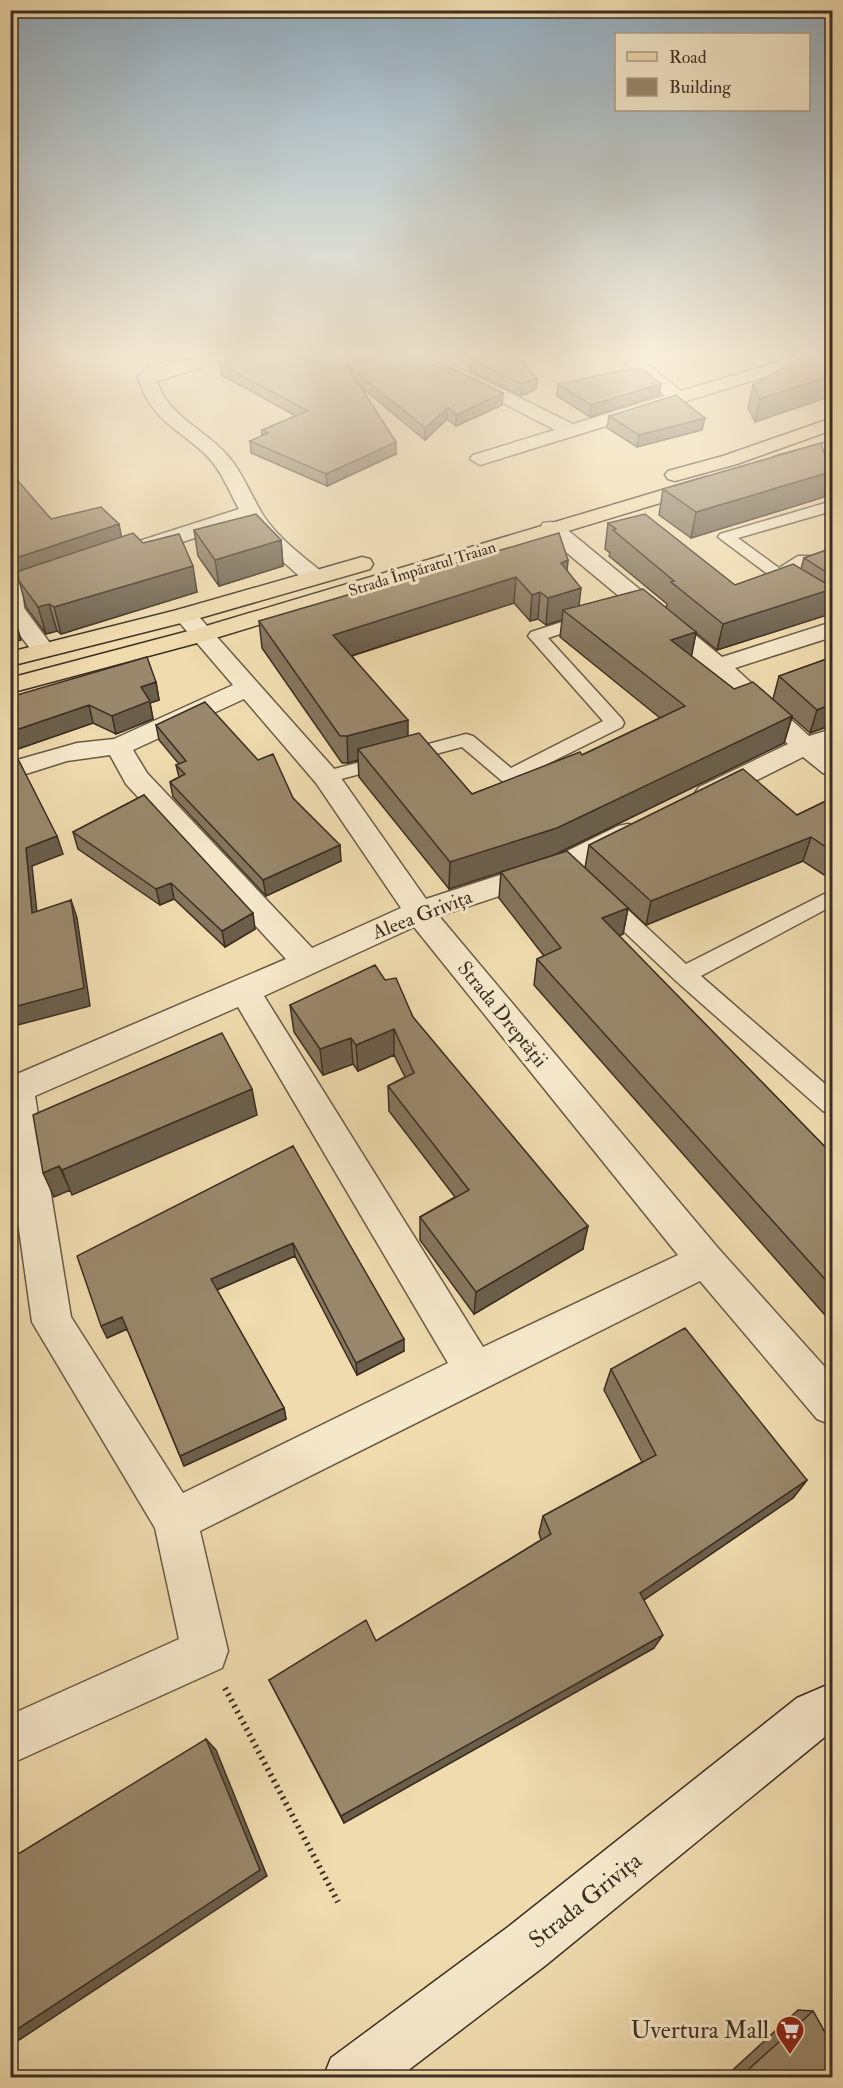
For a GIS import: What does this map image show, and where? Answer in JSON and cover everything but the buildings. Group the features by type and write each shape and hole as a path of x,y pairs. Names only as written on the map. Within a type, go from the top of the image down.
{"main road":[{"name":"Strada Împăratul Traian","path":"404,552 757,450"},
{"name":"Strada Împăratul Traian","path":"10,686 195,625 551,528 820,450"},
{"name":"Strada Împăratul Traian","path":"10,659 43,650 195,625 314,577 382,558"}],"street":[{"path":"210,450 223,461 250,512 268,537 314,577"},
{"path":"480,459 507,450"},
{"path":"121,555 250,512"},
{"path":"551,528 623,607 718,666 819,742 832,767"},
{"path":"43,650 12,608 12,595 39,581 88,566"},
{"name":"Strada Dreptății","path":"195,625 326,777 419,912 705,1260 832,1405"},
{"path":"718,666 832,629"},
{"path":"10,771 50,757 94,746 118,747 249,687"},
{"path":"680,808 819,742"},
{"path":"118,747 136,778 307,962"},
{"name":"Aleea Grivița","path":"14,1090 245,991 419,912 565,864 648,823"},
{"path":"245,991 475,1371"},
{"path":"10,1740 205,1651 196,1602 175,1520 52,1322 14,1090"},
{"path":"175,1520 705,1260"},
{"name":"Strada Grivița","path":"351,2078 527,1946 826,1704"}],"lane":[{"path":"804,559 779,575 726,537 832,506"},
{"path":"326,777 466,740 509,777 615,723 537,636 623,607"},
{"path":"565,864 684,975 832,1104"},
{"path":"684,975 832,897"}],"path":[{"path":"205,1651 338,1902"}],"place":[{"name":"Uvertura Mall","path":"790,2056"}]}
